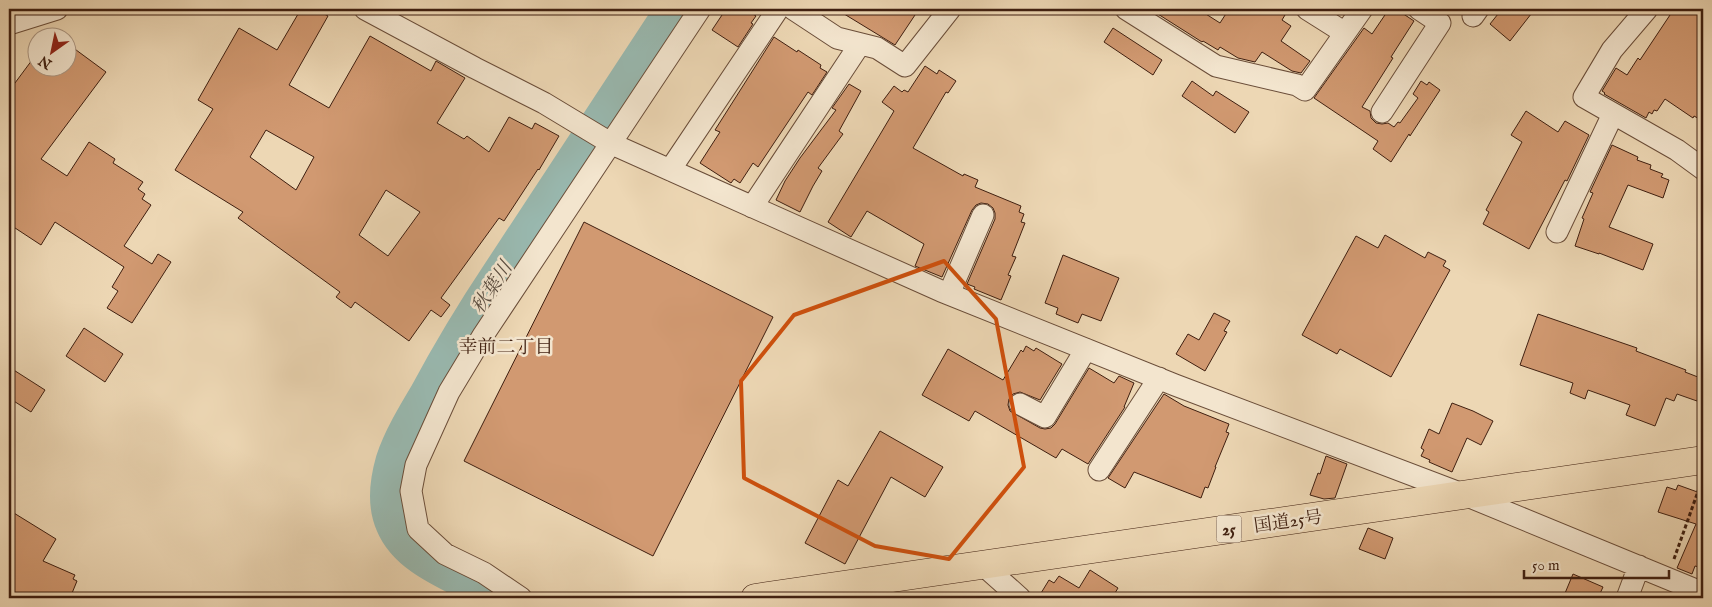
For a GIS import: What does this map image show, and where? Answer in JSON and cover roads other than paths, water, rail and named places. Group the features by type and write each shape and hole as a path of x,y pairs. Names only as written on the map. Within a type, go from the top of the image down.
{"highway":[{"name":"国道25号","path":"755,598 1703,460"}],"street":[{"path":"9,24 57,9"},
{"path":"365,9 576,121 612,144 949,294 1159,378 1465,495 1667,578 1702,589"},
{"path":"521,598 484,573 445,554 418,529 411,491 416,465 454,383 484,334 700,9"},
{"path":"670,170 778,9"},
{"path":"793,9 837,38 877,48 905,66 950,9"},
{"path":"1126,9 1216,66 1297,85 1305,90 1362,9"},
{"path":"1306,9 1345,33"},
{"path":"1382,112 1440,23 1418,9"},
{"path":"1647,9 1612,50 1584,98 1677,150 1703,169"},
{"path":"752,207 860,44"},
{"path":"1557,232 1613,114"},
{"path":"949,294 983,215"},
{"path":"1020,404 1046,418 1086,349"},
{"path":"1099,470 1159,378"},
{"path":"983,565 1020,598"},
{"path":"1627,598 1639,566"}],"waterway":[{"name":"秋葉川","path":"495,598 438,568 411,549 401,538 393,524 387,501 389,477 393,461 408,427 471,318 673,9"}],"district":[{"name":"幸前二丁目","path":"506,346"}]}
